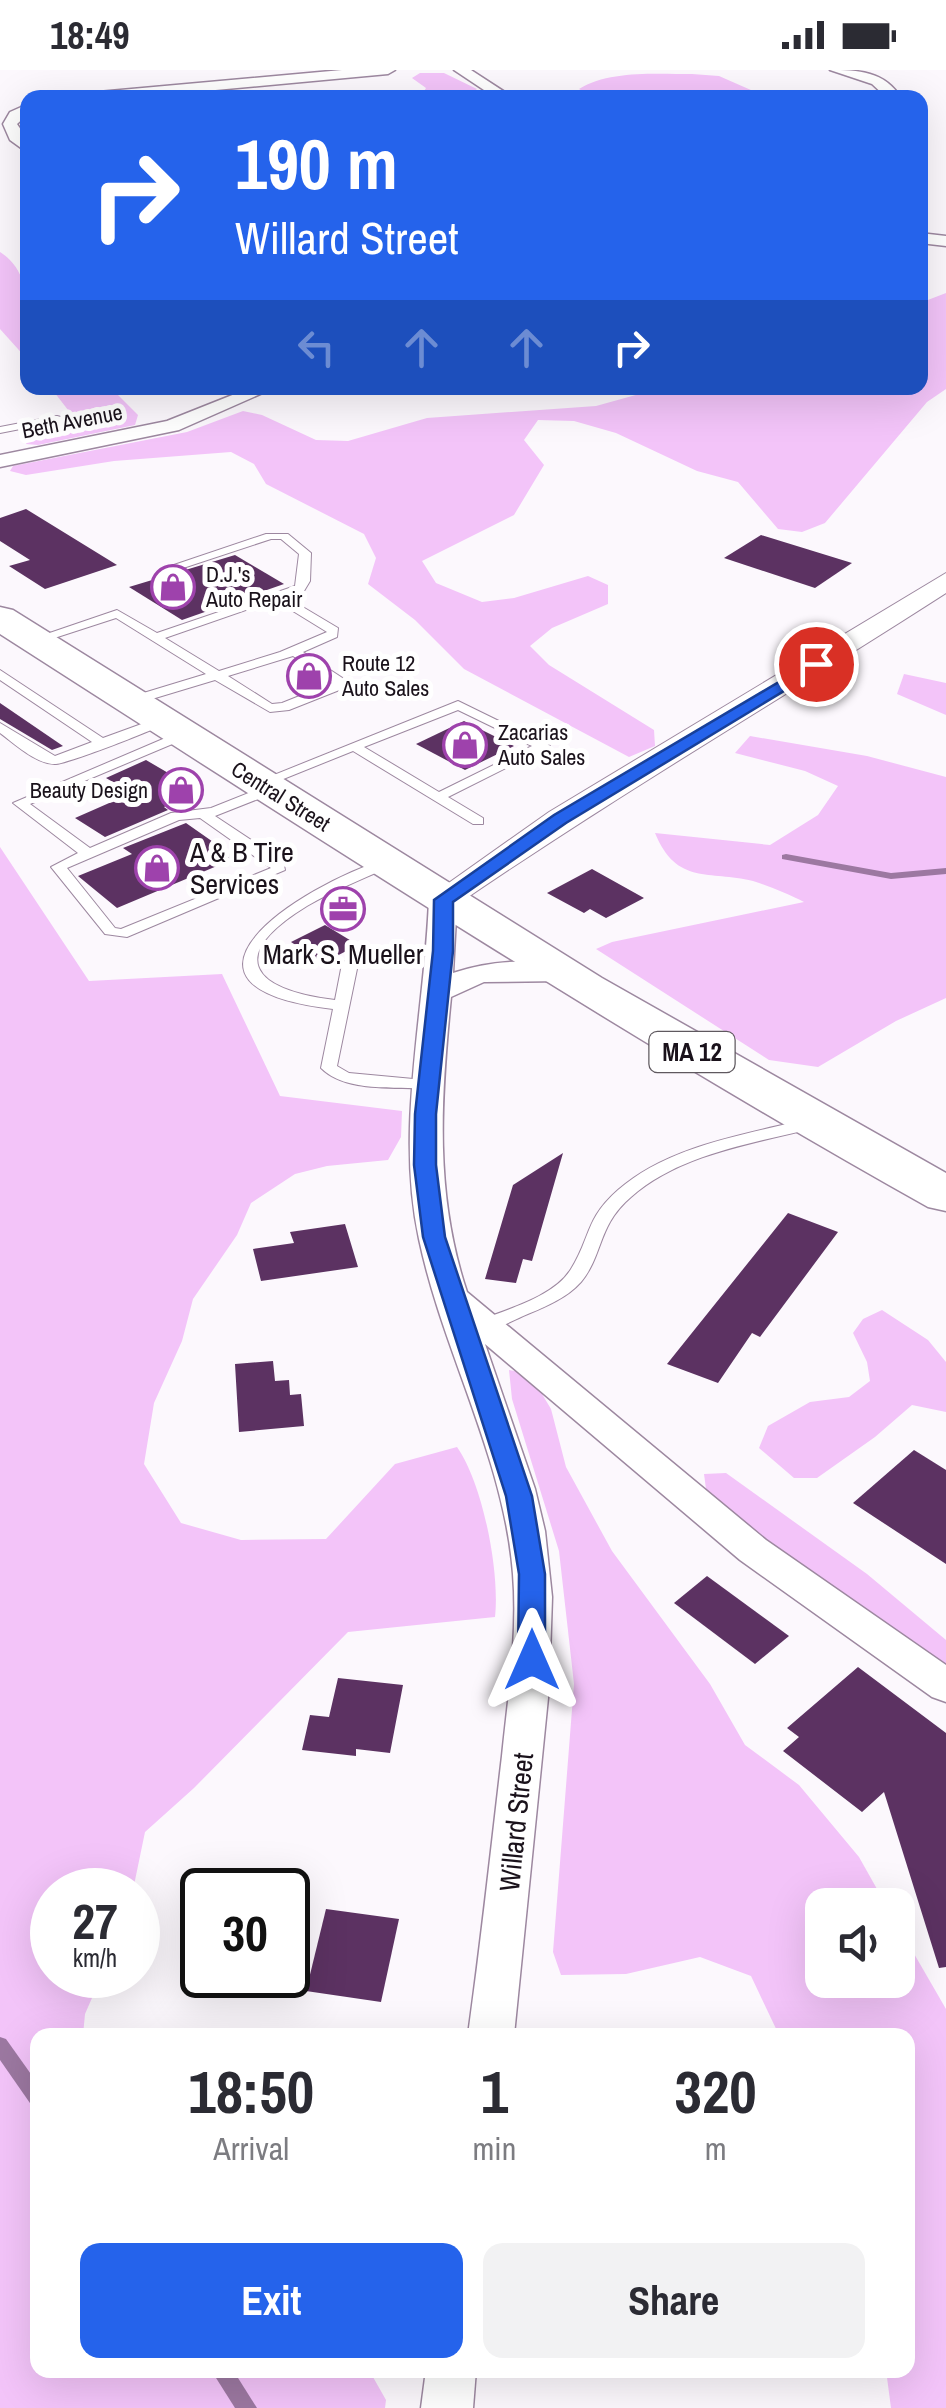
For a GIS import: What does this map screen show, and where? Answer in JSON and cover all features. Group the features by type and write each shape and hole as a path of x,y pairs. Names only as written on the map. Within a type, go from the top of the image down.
{"main road":[{"name":"Central Street","path":"0,618 562,973 812,1123 933,1184"}],"street":[{"path":"162,90 388,70"},
{"path":"461,70 494,90"},
{"path":"837,70 876,81 890,90"},
{"path":"226,84 233,90"},
{"path":"20,112 10,124 20,142"},
{"name":"Beth Avenue","path":"0,461 172,426 248,395"},
{"path":"444,900 560,819 782,686 946,581"},
{"name":"Willard Street","path":"444,900 425,1165 434,1237 519,1496 532,1574 532,1660 493,2028"},
{"name":"Central Street","path":"439,992 481,972 513,969 562,973"},
{"path":"452,1298 753,1550 946,1686"},
{"path":"447,2408 451,2378"}],"lane":[{"path":"0,430 57,419"},
{"path":"157,637 300,588 305,553 284,536 270,536 174,567"},
{"path":"86,852 20,804 160,719 176,685 218,676 330,636 334,631 278,596"},
{"path":"35,640 112,614 122,615 270,708 284,707 342,684 339,678 292,650"},
{"path":"0,674 103,744"},
{"path":"202,813 278,864 278,870 130,932 114,933 58,867 176,816 202,813 214,812 448,706 462,704 544,746 438,796"},
{"path":"0,727 47,759 62,759 160,719"},
{"path":"353,746 478,821"},
{"path":"340,1005 283,997 258,983 248,966 254,949 278,920 307,900 386,863"},
{"path":"350,964 327,1062 332,1072 345,1078 429,1084"},
{"path":"484,1325 536,1302 577,1277 607,1210 648,1176 698,1156 812,1123"}],"shaded area":[{"path":"420,73 444,73 477,89 425,90 412,78"},
{"path":"649,74 719,76 751,90 579,89 604,79"},
{"path":"0,252 20,276 20,351 0,329"},
{"path":"946,293 946,389 927,402 825,523 802,532 778,529 738,482 697,471 616,433 574,421 538,420 524,440 544,465 514,515 422,561 436,583 482,602 514,598 588,576 608,585 608,604 552,628 530,646 549,665 654,730 655,746 629,757 464,669 415,620 368,584 376,558 364,534 266,484 254,464 231,452 114,461 26,475 10,471 13,466 187,432 243,411 262,415 316,440 348,441 427,418 596,406 636,395 928,395 928,300"},
{"path":"56,395 118,395 138,415 135,425 38,445 26,444 28,439 82,428"},
{"path":"904,674 946,683 946,715 897,694"},
{"path":"750,736 867,756 946,777 946,998 896,1021 818,1067 769,1060 596,949 612,942 804,902 753,881 684,869 664,850 655,833 770,845 818,815 838,786 805,771 735,753"},
{"path":"0,847 89,981 222,974 280,1096 402,1111 401,1137 388,1160 327,1166 295,1174 251,1203 237,1235 193,1299 182,1341 154,1403 144,1464 181,1523 241,1540 326,1539 395,1464 457,1447 482,1505 496,1598 495,1617 348,1632 194,1788 145,1832 138,1868 30,1868 30,1998 92,1998 84,2028 30,2028 30,2378 374,2378 386,2400 385,2408 0,2408"},
{"path":"882,1310 928,1340 946,1362 946,1412 912,1405 817,1478 794,1478 759,1448 768,1426 810,1402 849,1397 870,1381 867,1362 853,1333 863,1319"},
{"path":"509,1370 530,1374 551,1409 566,1467 612,1551 710,1684 745,1745 799,1785 859,1857 876,1888 805,1888 805,1998 915,1998 915,1955 946,2009 946,2408 891,2408 887,2378 915,2378 915,2028 776,2028 751,1976 700,1957 626,1974 561,1975 553,1952 574,1684 559,1551 512,1399"},
{"path":"726,1473 867,1574 946,1640 946,1676 815,1583 706,1489 704,1474"}],"building":[{"path":"26,509 117,565 45,589 9,566 30,560 0,541 0,518"},
{"path":"761,535 852,563 815,588 724,558"},
{"name":"D.J.'s Auto Repair","path":"235,555 284,584 182,620 129,587"},
{"path":"0,703 63,746 52,750 0,719"},
{"name":"Zacarias Auto Sales","path":"464,721 514,746 465,770 416,744"},
{"path":"146,760 199,791 164,807 168,810 105,837 75,818 132,793 106,778"},
{"name":"A & B Tire Services","path":"186,823 236,858 117,908 78,876 132,854 123,848"},
{"path":"592,869 644,898 606,918 590,909 584,913 547,893"},
{"path":"325,925 358,945 323,963 291,942"},
{"path":"563,1153 532,1261 523,1259 516,1283 485,1279 513,1185"},
{"path":"788,1213 838,1232 760,1337 752,1333 718,1383 667,1364"},
{"path":"345,1224 358,1267 261,1281 253,1249 294,1243 290,1232"},
{"path":"273,1361 275,1381 289,1380 290,1395 301,1394 304,1426 239,1432 235,1364"},
{"path":"914,1450 946,1470 946,1564 853,1503"},
{"path":"707,1576 789,1636 755,1664 674,1603"},
{"path":"858,1667 946,1733 946,1967 939,1968 884,1792 862,1812 783,1751 799,1737 787,1728"},
{"path":"338,1678 403,1685 390,1753 356,1749 356,1756 302,1750 310,1715 329,1717"},
{"path":"326,1909 399,1919 381,2002 310,1992 310,1975"}],"waterway":[{"path":"786,857 891,876 946,871"},
{"path":"0,2045 30,2088"},
{"path":"226,2378 247,2408"}],"place":[{"name":"D.J.'s Auto Repair","path":"173,587"},
{"name":"Route 12 Auto Sales","path":"309,676"},
{"name":"Zacarias Auto Sales","path":"465,745"},
{"name":"Beauty Design","path":"181,790"},
{"name":"A & B Tire Services","path":"157,868"},
{"name":"Mark S. Mueller","path":"343,909"}],"route":[{"path":"532,1660 532,1574 519,1496 434,1237 425,1165 444,900 560,819 816,664"}]}
